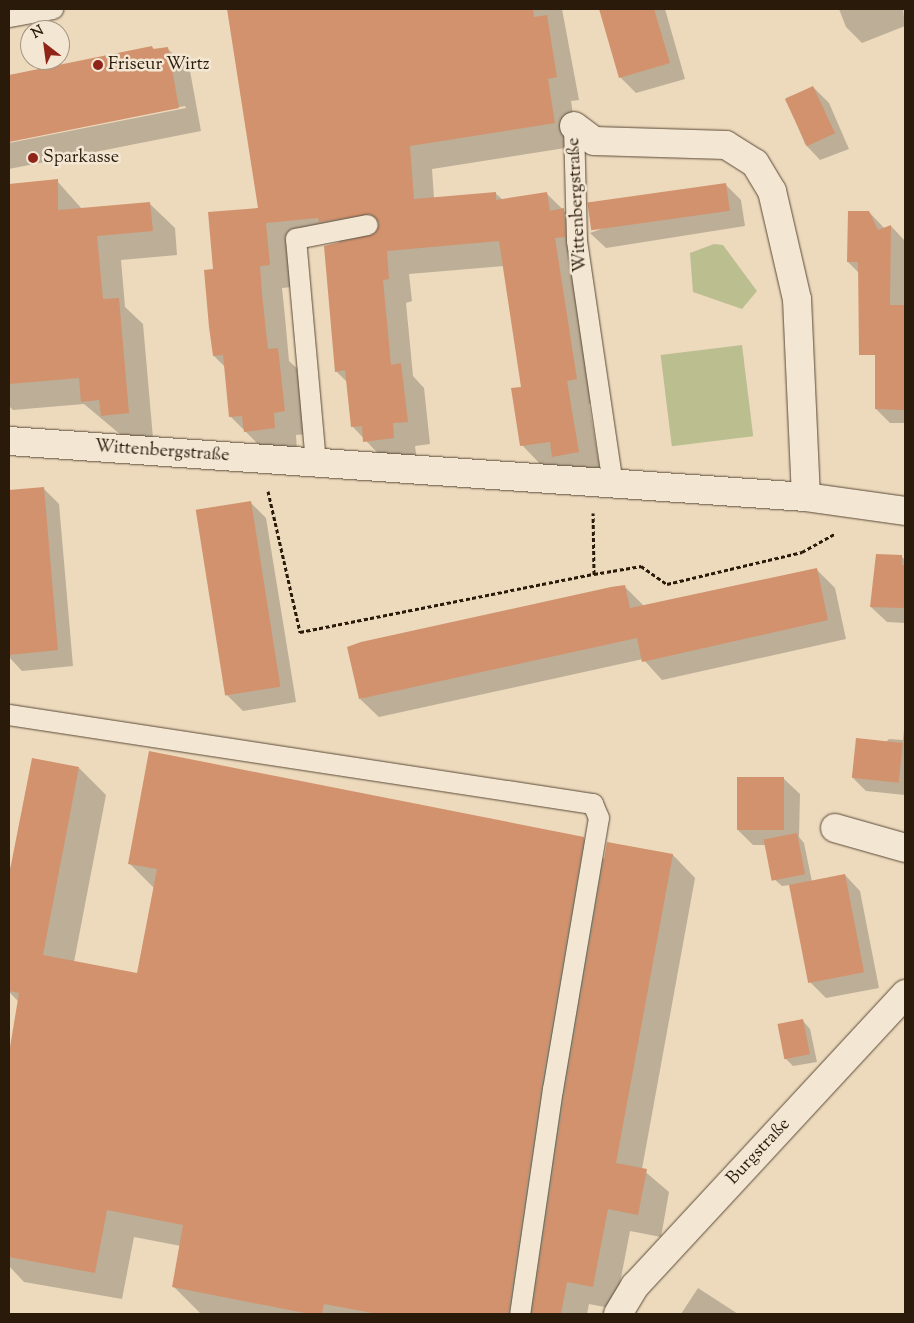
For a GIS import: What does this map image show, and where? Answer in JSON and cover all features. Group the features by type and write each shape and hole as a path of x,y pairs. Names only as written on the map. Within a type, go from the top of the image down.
{"street":[{"name":"Wittenbergstraße","path":"574,126 594,140 726,145 755,162 772,191 797,299 806,497"},
{"name":"Wittenbergstraße","path":"9,441 806,497 905,512"},
{"path":"835,828 905,848"},
{"name":"Burgstraße","path":"618,1314 635,1286 905,994"}],"lane":[{"path":"9,17 53,9"},
{"name":"Wittenbergstraße","path":"574,126 577,241 602,483"},
{"path":"316,463 296,239 368,225"},
{"path":"9,715 593,804 600,818 553,1089 520,1314"}],"path":[{"path":"261,459 300,632 640,566 667,584 802,552 837,532"},
{"path":"594,574 602,483"}],"green space":[{"path":"714,244 723,245 757,291 742,309 693,292 690,253"},
{"path":"742,345 753,436 672,446 661,355"}],"building":[{"path":"227,9 533,9 534,17 547,15 557,77 548,79 555,123 410,146 414,199 496,192 496,200 547,192 550,211 564,208 565,237 555,238 577,379 567,381 579,452 552,457 550,442 520,446 511,388 521,387 499,241 387,251 389,279 383,280 391,365 401,363 408,422 393,423 394,438 363,442 362,426 351,427 345,370 335,372 324,246 375,234 380,223 371,214 319,222 318,218 266,223 270,265 260,266 262,294 268,349 278,348 285,411 274,413 275,428 244,432 242,416 229,417 223,355 213,356 209,327 204,270 213,269 208,212 258,208"},
{"path":"599,9 654,9 670,63 619,78"},
{"path":"152,46 153,49 168,47 179,108 9,142 9,75 34,70 70,70 70,63"},
{"path":"813,86 835,133 807,146 785,99"},
{"path":"58,179 58,210 150,202 153,231 97,236 103,299 119,298 129,413 101,416 99,400 81,402 79,378 9,384 9,184"},
{"path":"726,183 730,211 591,230 587,202"},
{"path":"848,211 869,211 878,230 891,225 890,305 905,305 904,410 875,409 875,355 859,355 858,262 847,262"},
{"path":"44,487 58,650 9,655 9,490"},
{"path":"251,501 280,687 225,695 196,510"},
{"path":"876,554 902,555 902,565 905,565 905,608 870,607"},
{"path":"817,568 828,620 642,662 637,638 359,699 347,647 361,642 611,587 625,585 630,608"},
{"path":"856,738 903,743 899,783 852,778"},
{"path":"149,751 584,837 541,1087 508,1314 378,1314 324,1304 322,1314 310,1314 172,1287 183,1225 107,1210 95,1273 9,1257 9,1053 19,993 9,991 9,875 32,758 79,767 43,955 137,973 157,869 128,864"},
{"path":"737,777 784,777 784,830 737,830"},
{"path":"797,833 805,874 772,881 764,839"},
{"path":"607,842 673,854 616,1163 647,1169 638,1215 608,1209 593,1287 567,1282 561,1314 532,1314 565,1091"},
{"path":"845,874 864,972 808,983 789,885"},
{"path":"803,1019 810,1054 784,1059 777,1024"}],"place":[{"name":"Friseur Wirtz","path":"98,65"},
{"name":"Sparkasse","path":"33,158"}]}
